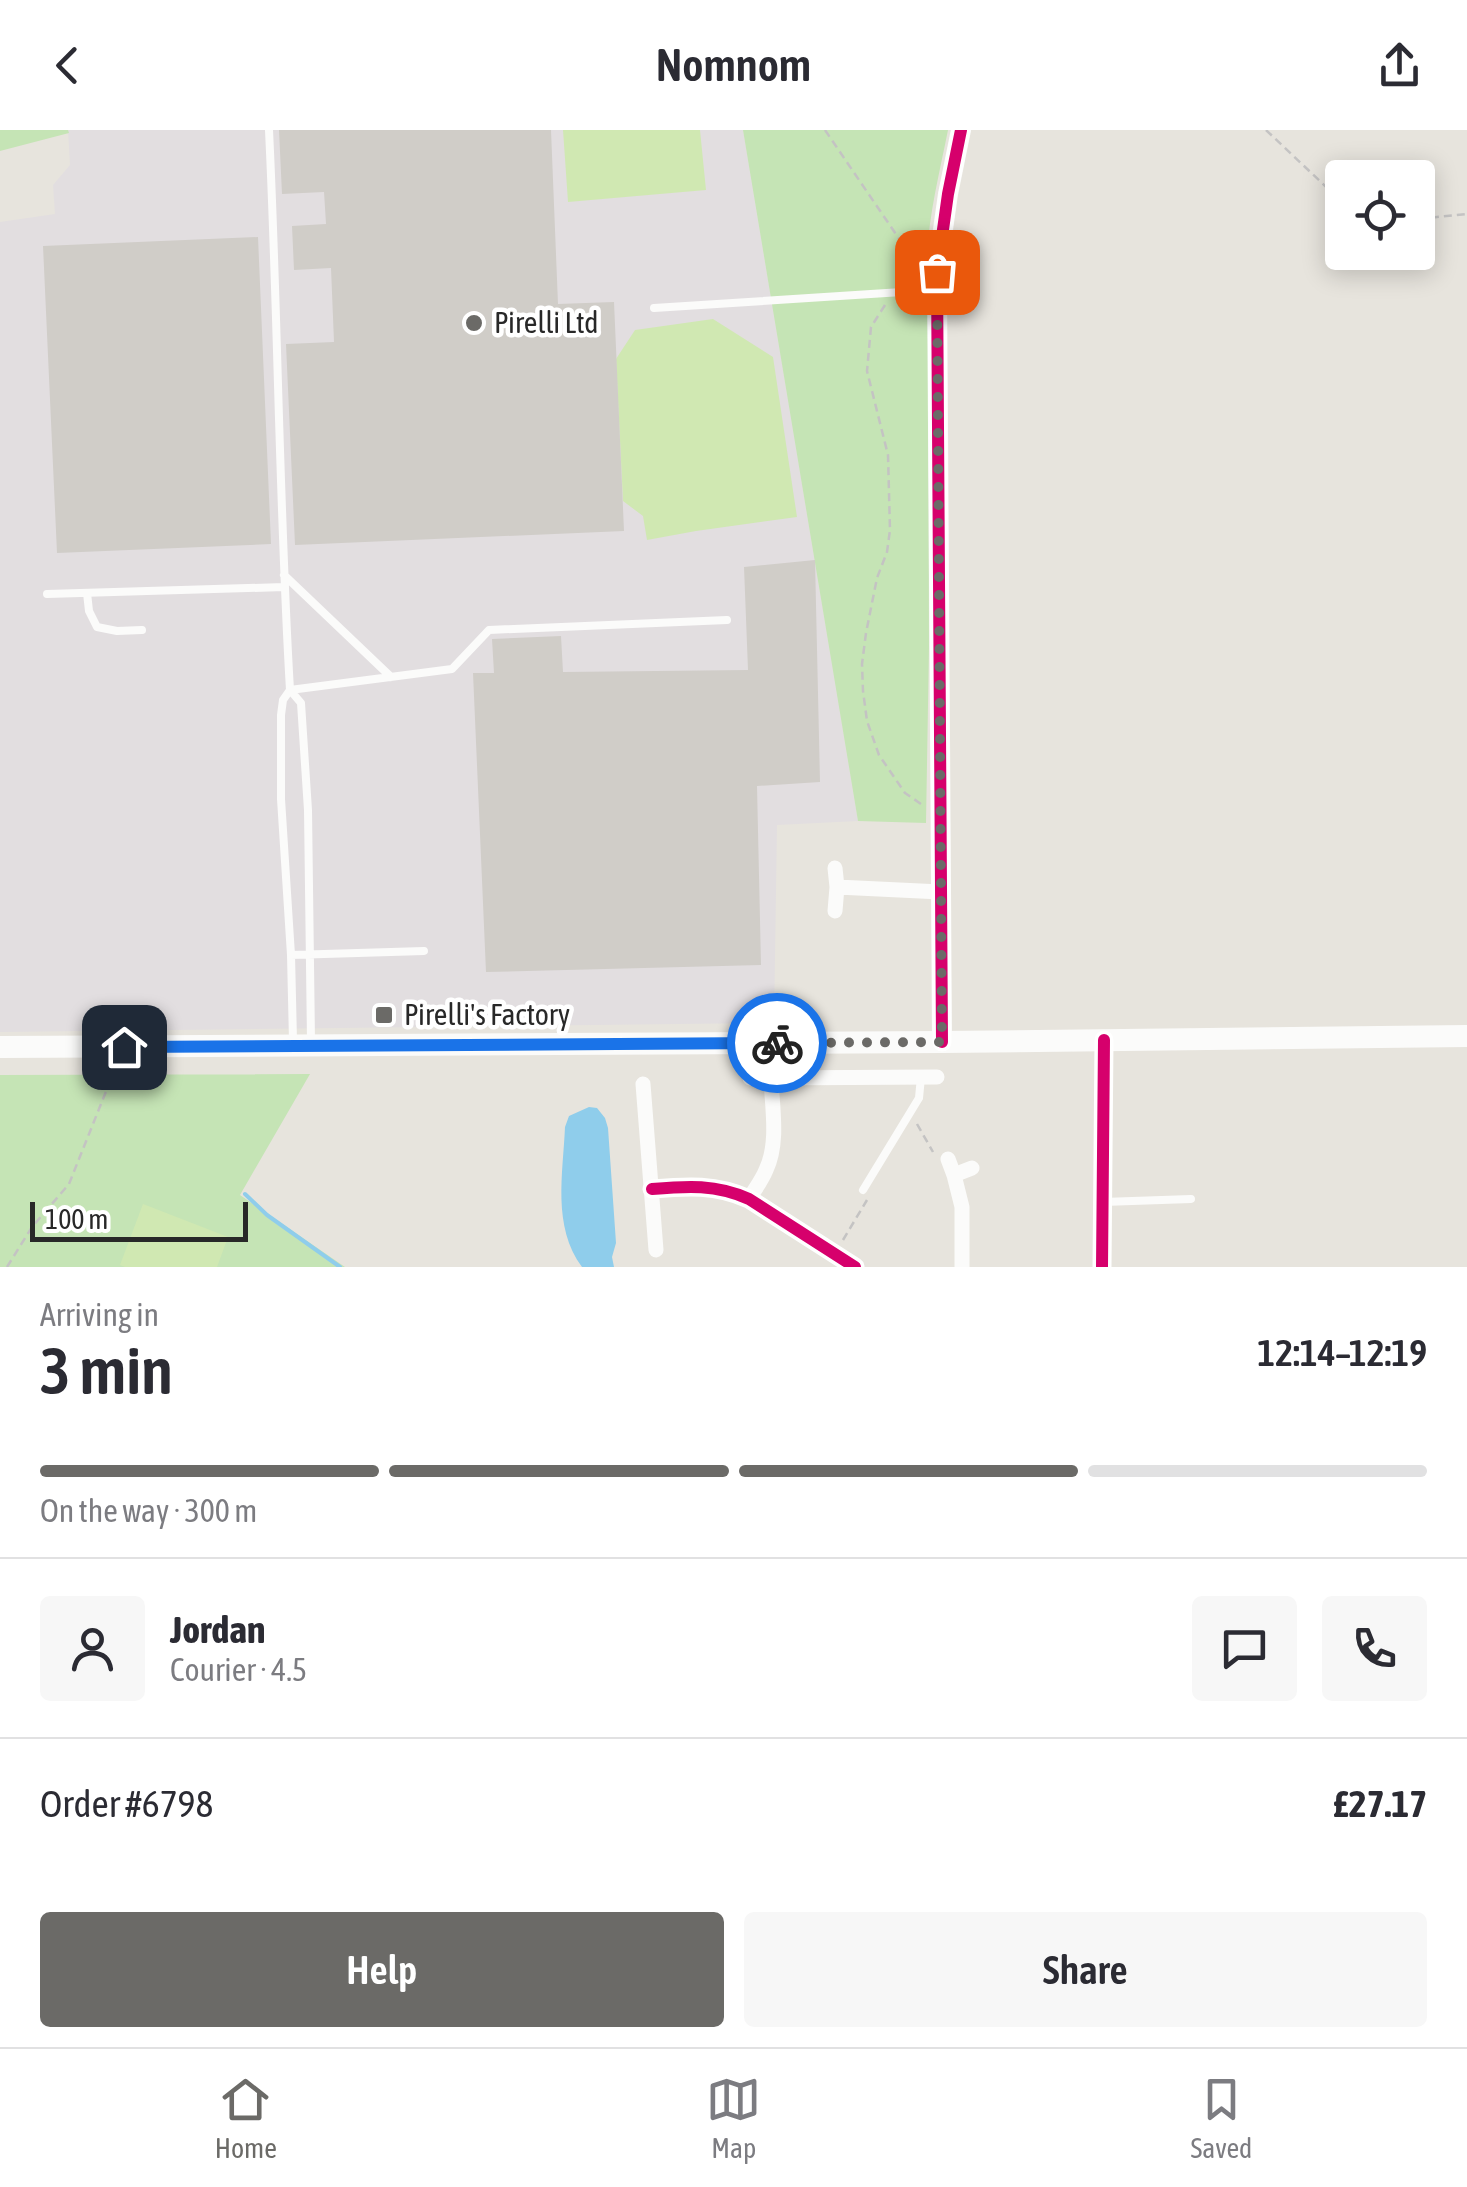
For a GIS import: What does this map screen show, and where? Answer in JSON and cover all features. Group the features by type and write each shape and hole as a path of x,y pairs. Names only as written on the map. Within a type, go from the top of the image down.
{"main road":[{"path":"0,1047 1467,1036"}],"street":[{"path":"942,1042 937,272 961,130"},
{"path":"834,911 835,868"},
{"path":"836,887 941,892"},
{"path":"1102,1267 1104,1040"},
{"path":"750,1078 929,1077"},
{"path":"749,1199 768,1167 771,1153 770,1078"},
{"path":"643,1084 656,1250"},
{"path":"948,1158 962,1207 962,1267"},
{"path":"954,1175 972,1168"},
{"path":"652,1189 710,1186 749,1199 855,1267"}],"lane":[{"path":"269,130 284,587 290,690 301,703 308,810 308,954 302,1046"},
{"path":"654,308 937,290"},
{"path":"284,575 390,677"},
{"path":"47,594 284,587"},
{"path":"87,593 98,627 142,630"},
{"path":"302,1046 291,955 281,782 282,700 290,690 452,669 490,630 727,620"},
{"path":"291,955 424,951"},
{"path":"863,1190 929,1077"},
{"path":"1103,1202 1191,1199"}],"path":[{"path":"825,130 904,246 906,271 871,327 868,348 867,371 888,455 890,530 866,632 862,691 866,721 890,775 923,806 940,811"},
{"path":"1266,130 1325,186"},
{"path":"1435,217 1467,214"},
{"path":"6,1267 32,1226 68,1184 124,1047"},
{"path":"916,1122 936,1158 948,1158"}],"shaded area":[{"path":"68,130 743,130 858,821 777,825 774,1023 0,1032 0,222 55,214 53,185 70,165"}],"green space":[{"path":"0,130 68,130 69,133 0,151"},
{"path":"563,130 700,130 706,190 568,202"},
{"path":"743,130 948,130 927,257 926,823 858,821"},
{"path":"713,319 773,357 797,517 647,540 643,516 623,501 616,359 635,330"},
{"path":"310,1074 240,1195 345,1267 0,1267 0,1075"},
{"path":"143,1204 228,1237 217,1267 120,1265"}],"water":[{"path":"589,1107 597,1108 608,1128 616,1243 614,1267 582,1267 566,1234 563,1217 565,1127 569,1116"}],"building":[{"name":"Pirelli Ltd","path":"279,130 551,130 558,304 614,302 624,531 295,545 286,344 334,342 331,268 294,270 292,226 326,224 324,192 282,194"},
{"path":"258,237 271,544 57,553 43,246"},
{"path":"815,560 820,782 757,786 761,965 486,972 473,673 494,673 492,639 561,636 563,672 748,670 744,567"}],"waterway":[{"path":"245,1194 267,1215 340,1267"}],"cycle path":[{"path":"942,1042 937,272 961,130"},
{"path":"1102,1267 1104,1040"},
{"path":"652,1189 701,1187 737,1194 855,1267"}],"way so far":[{"path":"777,1043 942,1042 937,272"}],"place":[{"name":"Pirelli Ltd","path":"474,323"},
{"name":"Pirelli's Factory","path":"384,1015"}],"route":[{"path":"124,1047 777,1043"}]}
